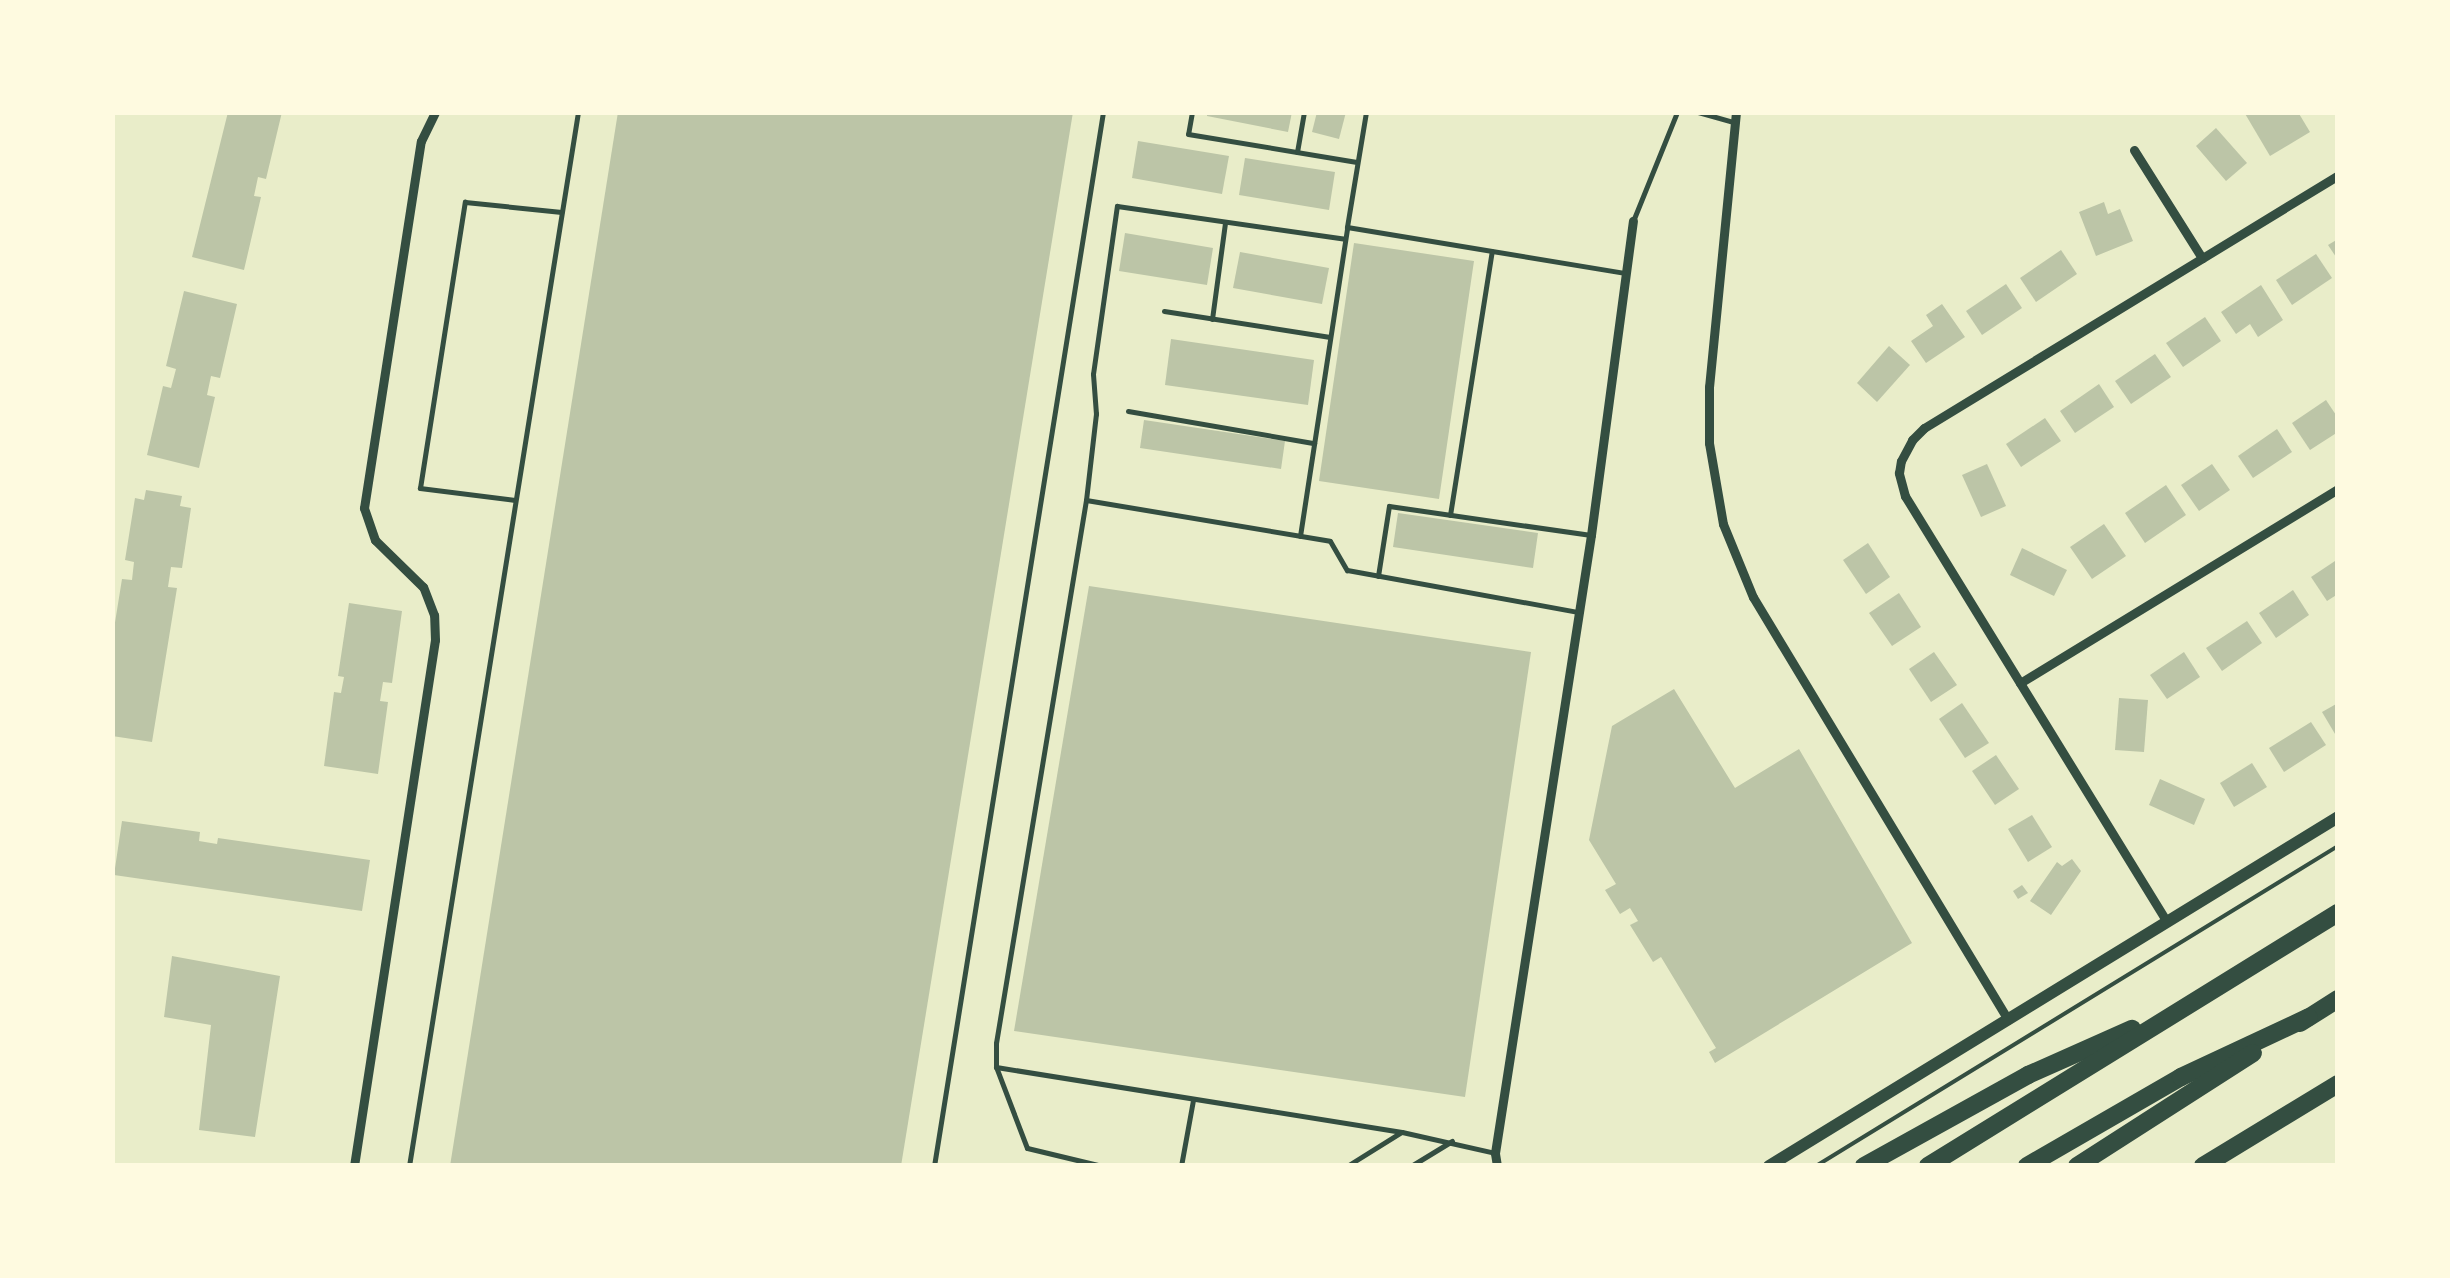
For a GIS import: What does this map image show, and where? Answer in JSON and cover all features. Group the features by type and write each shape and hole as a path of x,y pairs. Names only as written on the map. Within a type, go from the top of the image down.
{"highway":[{"path":"1928,1166 2338,913"},
{"path":"2076,1166 2338,999"},
{"path":"1864,1166 2028,1075 2192,1002"},
{"path":"2027,1166 2182,1076 2309,1017"},
{"path":"2203,1166 2338,1084"}],"main road":[{"path":"1769,1166 2338,817"}],"street":[{"path":"354,1166 436,628 423,587 374,540 364,508 421,141 435,112"},
{"path":"1735,117 1710,387 1709,443 1723,524 1753,597 2008,1020"},
{"path":"2134,150 2202,258"},
{"path":"2167,922 1905,496 1898,472 1904,451 1924,428 2338,175"},
{"path":"1497,1166 1592,536 1633,222"},
{"path":"2020,683 2338,489"}],"lane":[{"path":"409,1166 578,112"},
{"path":"934,1166 1102,112"},
{"path":"1192,112 1188,134 1358,162"},
{"path":"1297,152 1304,112"},
{"path":"1300,536 1366,112"},
{"path":"1633,222 1677,112"},
{"path":"1698,112 1735,117"},
{"path":"516,500 420,488 465,202 562,212"},
{"path":"1102,1166 1027,1148 996,1067 1002,1004 1086,500 1096,414 1093,374 1116,206 1345,239"},
{"path":"1212,319 1226,222"},
{"path":"1346,228 1627,274"},
{"path":"1450,515 1492,251"},
{"path":"1164,311 1330,337"},
{"path":"1128,411 1314,443"},
{"path":"1086,500 1330,541 1348,570 1579,612"},
{"path":"1378,576 1389,506 1592,536"},
{"path":"996,1067 1402,1132 1496,1153"},
{"path":"1182,1166 1193,1100"},
{"path":"1347,1166 1402,1132"},
{"path":"1412,1166 1452,1141"}],"path":[{"path":"1816,1166 2338,846"}],"building":[{"path":"228,112 282,112 266,179 258,177 254,196 261,197 244,270 192,257"},
{"path":"618,112 1073,112 901,1166 450,1166"},
{"path":"1207,112 1292,112 1288,132 1207,116"},
{"path":"1317,112 1346,112 1339,139 1312,132"},
{"path":"2244,112 2298,112 2310,132 2270,156"},
{"path":"2216,128 2247,163 2226,181 2196,146"},
{"path":"1138,141 1229,156 1222,194 1132,178"},
{"path":"1245,158 1335,172 1329,210 1239,195"},
{"path":"2104,202 2108,214 2120,209 2133,241 2096,256 2079,212"},
{"path":"1125,233 1213,248 1207,285 1119,271"},
{"path":"2338,239 2338,260 2328,245"},
{"path":"1354,243 1474,261 1439,499 1319,481"},
{"path":"2061,250 2077,274 2036,302 2020,278"},
{"path":"1240,252 1329,268 1322,304 1233,288"},
{"path":"2316,254 2332,278 2292,305 2276,280"},
{"path":"2006,284 2022,308 1982,335 1966,311"},
{"path":"2261,285 2283,320 2258,337 2250,324 2236,334 2221,312"},
{"path":"184,291 237,304 220,378 211,376 207,395 215,397 199,468 147,455 163,386 171,388 176,369 166,366"},
{"path":"1942,304 1965,337 1926,363 1911,341 1933,326 1926,315"},
{"path":"2205,317 2221,341 2183,367 2166,343"},
{"path":"1171,339 1314,360 1308,405 1165,385"},
{"path":"1889,346 1910,365 1877,402 1857,383"},
{"path":"2155,354 2171,377 2131,404 2115,381"},
{"path":"2099,384 2114,407 2075,433 2060,411"},
{"path":"2326,400 2338,418 2338,432 2310,450 2292,423"},
{"path":"2045,418 2061,441 2021,467 2006,444"},
{"path":"1144,420 1285,441 1281,469 1140,448"},
{"path":"2277,429 2292,452 2253,478 2238,456"},
{"path":"1987,464 2006,506 1981,517 1962,475"},
{"path":"2212,464 2230,490 2199,511 2181,485"},
{"path":"2166,485 2186,515 2145,543 2125,513"},
{"path":"146,490 182,496 180,506 191,508 182,568 171,567 168,587 177,588 152,742 112,736 112,641 122,579 132,580 134,562 125,560 135,498 144,500"},
{"path":"1398,513 1538,533 1533,568 1393,547"},
{"path":"2104,524 2126,556 2092,579 2070,547"},
{"path":"1868,543 1890,577 1866,594 1843,560"},
{"path":"2022,548 2067,570 2054,596 2010,575"},
{"path":"2338,559 2338,594 2327,601 2311,577"},
{"path":"1089,586 1531,652 1465,1097 1014,1031"},
{"path":"2293,590 2309,615 2276,638 2259,613"},
{"path":"1899,593 1921,627 1892,646 1869,613"},
{"path":"349,603 402,611 392,683 383,682 380,701 388,702 378,774 324,766 334,692 341,693 344,677 338,676"},
{"path":"2247,621 2262,643 2222,671 2206,648"},
{"path":"1934,652 1957,685 1931,702 1909,669"},
{"path":"2184,652 2200,677 2167,699 2150,675"},
{"path":"1674,689 1735,788 1799,749 1912,943 1715,1063 1709,1052 1716,1048 1661,957 1653,962 1630,925 1638,921 1630,908 1620,914 1605,890 1616,884 1589,840 1612,726"},
{"path":"2119,698 2148,700 2144,752 2115,750"},
{"path":"1962,703 1989,743 1965,758 1939,719"},
{"path":"2338,703 2338,739 2322,712"},
{"path":"2311,722 2326,745 2284,772 2269,748"},
{"path":"1996,755 2019,789 1995,805 1972,771"},
{"path":"2252,763 2267,787 2234,807 2220,783"},
{"path":"2160,779 2205,799 2194,825 2149,805"},
{"path":"2032,815 2052,847 2028,862 2008,829"},
{"path":"122,821 200,832 199,841 217,844 218,838 370,860 362,911 114,875"},
{"path":"2072,859 2081,871 2051,915 2030,901 2057,862 2062,866"},
{"path":"2022,885 2028,893 2018,899 2013,891"},
{"path":"172,956 280,976 255,1137 199,1130 211,1025 164,1017"}]}
